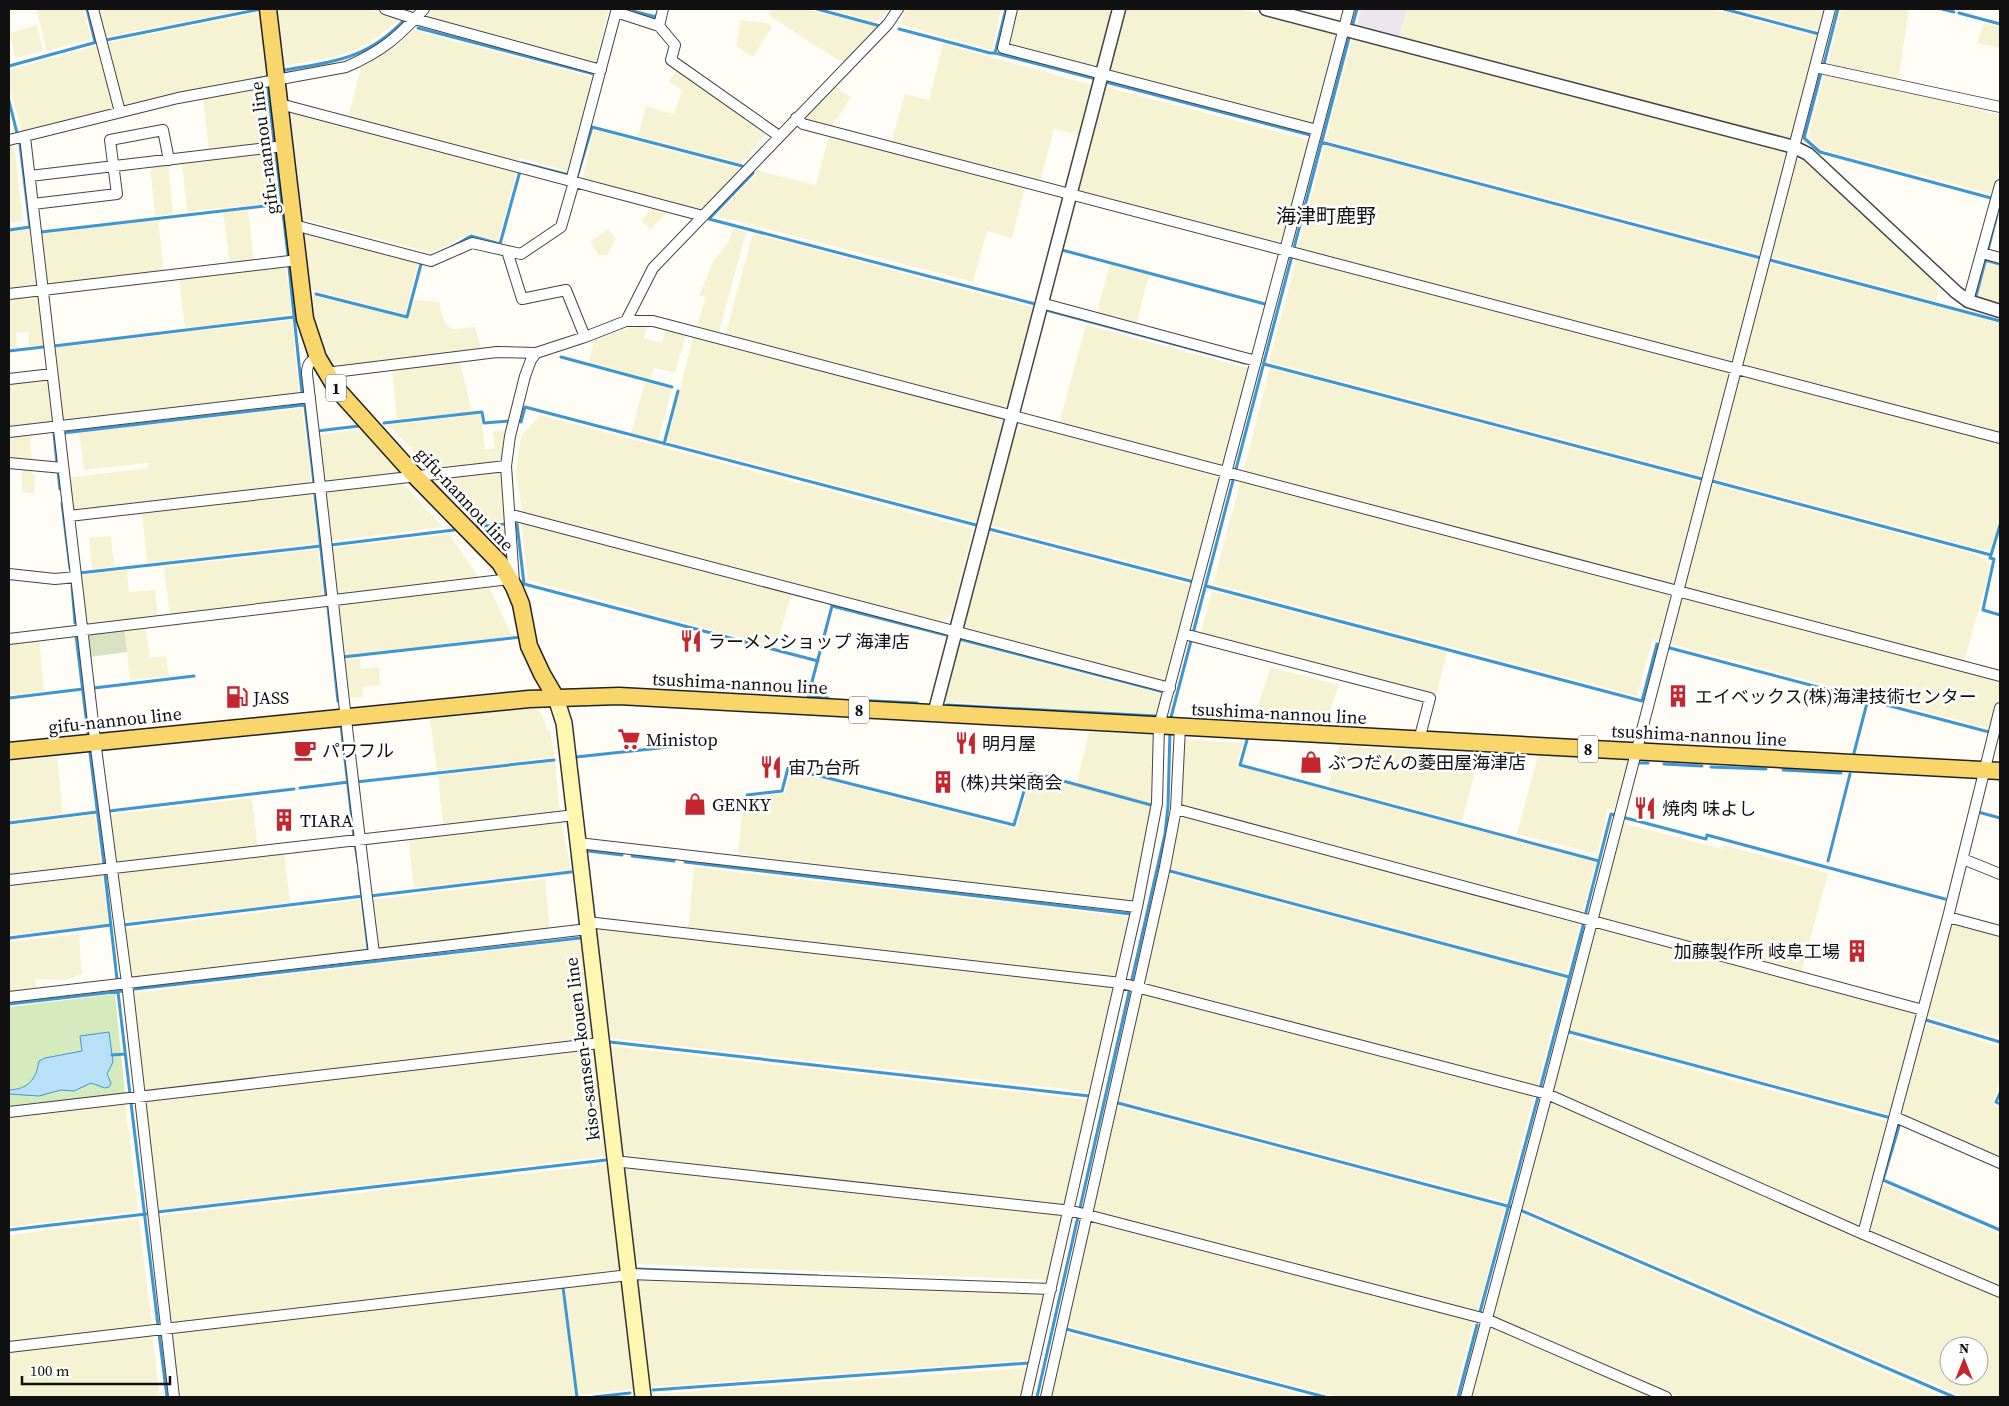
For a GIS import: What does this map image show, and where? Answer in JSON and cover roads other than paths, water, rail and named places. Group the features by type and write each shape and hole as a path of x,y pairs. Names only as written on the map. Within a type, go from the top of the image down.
{"main road":[{"name":"gifu-nannou line","path":"9,751 344,717 556,698 529,646 520,604 512,583 488,550 416,477 359,415 336,388 318,358 305,319 268,9"},
{"name":"tsushima-nannou line","path":"556,698 619,696 1992,771"},
{"name":"kiso-sansen-kouen line","path":"556,698 564,723 643,1397"}],"street":[{"path":"93,9 120,112"},
{"path":"385,9 415,19 602,70"},
{"path":"9,140 178,98 346,67 392,42 424,9"},
{"path":"659,26 663,9"},
{"path":"626,320 653,268 778,136 888,24 898,9"},
{"path":"1012,9 1003,48 1100,77 1316,134"},
{"path":"934,714 1119,9"},
{"path":"1266,9 1794,147 1808,154 1956,292 1968,301 2000,311"},
{"path":"1046,1397 1165,867 1176,809 1169,727 1170,688 1232,474 1256,362 1290,251 1316,134 1348,31 1349,9"},
{"path":"1466,1397 1830,9"},
{"path":"294,225 431,261 472,243 520,254 562,227 616,12 659,26 675,45 671,60 778,136"},
{"path":"1815,67 2000,107"},
{"path":"280,104 703,216"},
{"path":"796,118 803,124 2000,438"},
{"path":"32,204 116,194 110,140 163,130 169,160"},
{"path":"25,137 82,630 127,983 174,1397"},
{"path":"30,176 284,146"},
{"path":"1968,301 1998,201 2000,185"},
{"path":"507,251 522,299 566,290 585,337"},
{"path":"1982,253 2000,258"},
{"path":"9,294 298,260"},
{"path":"1041,303 1256,362"},
{"path":"326,373 497,352 536,353 585,337 626,320 652,321 2000,676"},
{"path":"9,639 332,601 512,583 506,466 510,436 525,376 530,360 536,353"},
{"path":"318,358 311,360 307,366 310,398 344,717 374,953"},
{"path":"9,379 52,374"},
{"path":"9,432 58,428 310,398"},
{"path":"9,463 63,468"},
{"path":"69,516 506,466"},
{"path":"510,517 516,516 1170,688"},
{"path":"9,574 55,579 76,577"},
{"path":"1185,635 1430,698 1419,740"},
{"path":"1863,1234 1963,859 1992,771 2000,708"},
{"path":"1026,1397 1071,1211 1122,983 1157,803 1169,727"},
{"path":"1176,809 1923,1010"},
{"path":"9,880 575,815"},
{"path":"578,842 1137,907"},
{"path":"1963,859 2000,874"},
{"path":"1948,917 2000,931"},
{"path":"9,998 587,925 1122,983 1547,1094 1863,1234 2000,1292"},
{"path":"9,1112 600,1042"},
{"path":"1894,1117 2000,1163"},
{"path":"614,1161 1086,1214 1486,1319 1666,1397"},
{"path":"9,1347 629,1274 1051,1289"}],"water":[{"path":"109,1032 113,1062 107,1074 111,1083 109,1087 105,1088 91,1083 74,1091 61,1090 39,1096 9,1094 9,1090 21,1088 30,1082 36,1073 39,1061 45,1058 82,1051 80,1036"}],"waterway":[{"path":"87,9 95,42"},
{"path":"106,40 261,9"},
{"path":"625,9 656,17 657,14"},
{"path":"817,9 880,26"},
{"path":"1006,9 995,53 1096,79"},
{"path":"1352,27 1357,9"},
{"path":"1724,9 1819,34"},
{"path":"1824,64 1838,9"},
{"path":"1942,9 1954,12"},
{"path":"1959,13 2000,24"},
{"path":"285,70 320,64 350,56 378,43 405,19"},
{"path":"418,28 594,74"},
{"path":"899,29 995,53"},
{"path":"1170,721 1350,34"},
{"path":"9,66 97,42"},
{"path":"1821,73 1804,138 1820,152 1991,198"},
{"path":"1102,81 1314,136"},
{"path":"268,88 274,142"},
{"path":"9,101 17,133"},
{"path":"577,177 592,127 742,166"},
{"path":"1321,142 1761,258"},
{"path":"9,230 30,227 20,144"},
{"path":"276,154 288,255"},
{"path":"522,163 569,175"},
{"path":"452,247 471,236 500,244 520,171"},
{"path":"753,173 709,219 1035,304"},
{"path":"41,232 282,204"},
{"path":"1988,250 1997,215"},
{"path":"1062,250 1265,304"},
{"path":"1976,296 1986,258"},
{"path":"1770,260 2000,321"},
{"path":"1985,260 2000,264"},
{"path":"316,294 407,317 421,264"},
{"path":"289,267 302,393"},
{"path":"1046,310 1245,363"},
{"path":"54,346 294,317"},
{"path":"9,351 43,347"},
{"path":"561,357 672,387"},
{"path":"1264,364 1702,479"},
{"path":"664,444 678,391"},
{"path":"63,433 303,405 305,406 314,483"},
{"path":"519,421 521,422 525,407 976,525"},
{"path":"384,423 482,412 484,423 509,421"},
{"path":"317,431 359,426"},
{"path":"54,434 57,463"},
{"path":"58,471 60,489"},
{"path":"1712,481 1991,555 1990,558 1994,559 1983,610 2000,615"},
{"path":"315,495 326,595"},
{"path":"62,503 70,568"},
{"path":"477,527 505,524"},
{"path":"517,524 524,584 818,661"},
{"path":"1991,555 2000,525"},
{"path":"989,529 1194,582"},
{"path":"331,545 454,530"},
{"path":"79,573 321,546"},
{"path":"72,586 75,623"},
{"path":"1206,586 1642,701 1657,644"},
{"path":"828,698 808,697 832,606 946,635"},
{"path":"328,607 338,701"},
{"path":"76,635 88,733"},
{"path":"343,657 521,637"},
{"path":"959,639 1164,692"},
{"path":"1666,647 1989,732"},
{"path":"94,688 194,676"},
{"path":"9,698 83,689"},
{"path":"1854,753 1868,699"},
{"path":"853,700 917,703"},
{"path":"947,705 1157,716"},
{"path":"341,725 354,837"},
{"path":"1037,1397 1165,834 1168,806 1170,730"},
{"path":"1247,740 1240,765 1599,861"},
{"path":"576,757 697,744"},
{"path":"90,753 104,864"},
{"path":"356,782 554,760"},
{"path":"1638,763 1648,763"},
{"path":"1664,764 1702,766"},
{"path":"1711,767 1766,769"},
{"path":"747,795 782,791 788,768 1014,825 1029,774 1034,773 1151,805"},
{"path":"1783,770 1841,773"},
{"path":"1828,861 1850,774"},
{"path":"300,788 349,782"},
{"path":"109,811 294,789"},
{"path":"9,823 97,812"},
{"path":"1978,813 2000,818"},
{"path":"1586,912 1611,814 1614,815"},
{"path":"1622,817 1706,839 1707,835 1945,899"},
{"path":"355,843 358,863"},
{"path":"588,851 622,855"},
{"path":"632,856 674,861"},
{"path":"685,862 1131,914"},
{"path":"1170,871 1569,977"},
{"path":"359,872 368,949"},
{"path":"370,896 571,872"},
{"path":"105,874 117,979"},
{"path":"123,925 363,896"},
{"path":"1540,1089 1584,922"},
{"path":"9,938 111,925"},
{"path":"135,989 580,938"},
{"path":"9,1004 123,991"},
{"path":"118,992 130,1094"},
{"path":"1926,1020 2000,1042"},
{"path":"1566,1031 1891,1118"},
{"path":"610,1042 1089,1096"},
{"path":"112,1055 125,1054"},
{"path":"2000,1093 1996,1102 2000,1104"},
{"path":"1480,1312 1538,1097"},
{"path":"131,1103 158,1325"},
{"path":"1118,1103 1511,1207"},
{"path":"1897,1124 1899,1126 1883,1180 2000,1230"},
{"path":"157,1212 606,1160"},
{"path":"1520,1210 1954,1397"},
{"path":"9,1230 146,1214"},
{"path":"638,1269 817,1276"},
{"path":"563,1287 577,1397"},
{"path":"1458,1397 1477,1325"},
{"path":"1066,1329 1325,1397"},
{"path":"159,1334 167,1397"},
{"path":"653,1390 1029,1363"},
{"path":"594,1397 630,1393"}],"place":[{"name":"ラーメンショップ 海津店","path":"691,641"},
{"name":"エイベックス(株)海津技術センター","path":"1678,696"},
{"name":"JASS","path":"237,697"},
{"name":"Ministop","path":"629,739"},
{"name":"明月屋","path":"966,743"},
{"name":"パワフル","path":"305,750"},
{"name":"ぶつだんの菱田屋海津店","path":"1311,762"},
{"name":"宙乃台所","path":"771,767"},
{"name":"(株)共栄商会","path":"943,782"},
{"name":"GENKY","path":"695,804"},
{"name":"焼肉 味よし","path":"1645,808"},
{"name":"TIARA","path":"284,820"},
{"name":"加藤製作所 岐阜工場","path":"1857,951"}],"district":[{"name":"海津町鹿野","path":"1326,216"}]}
